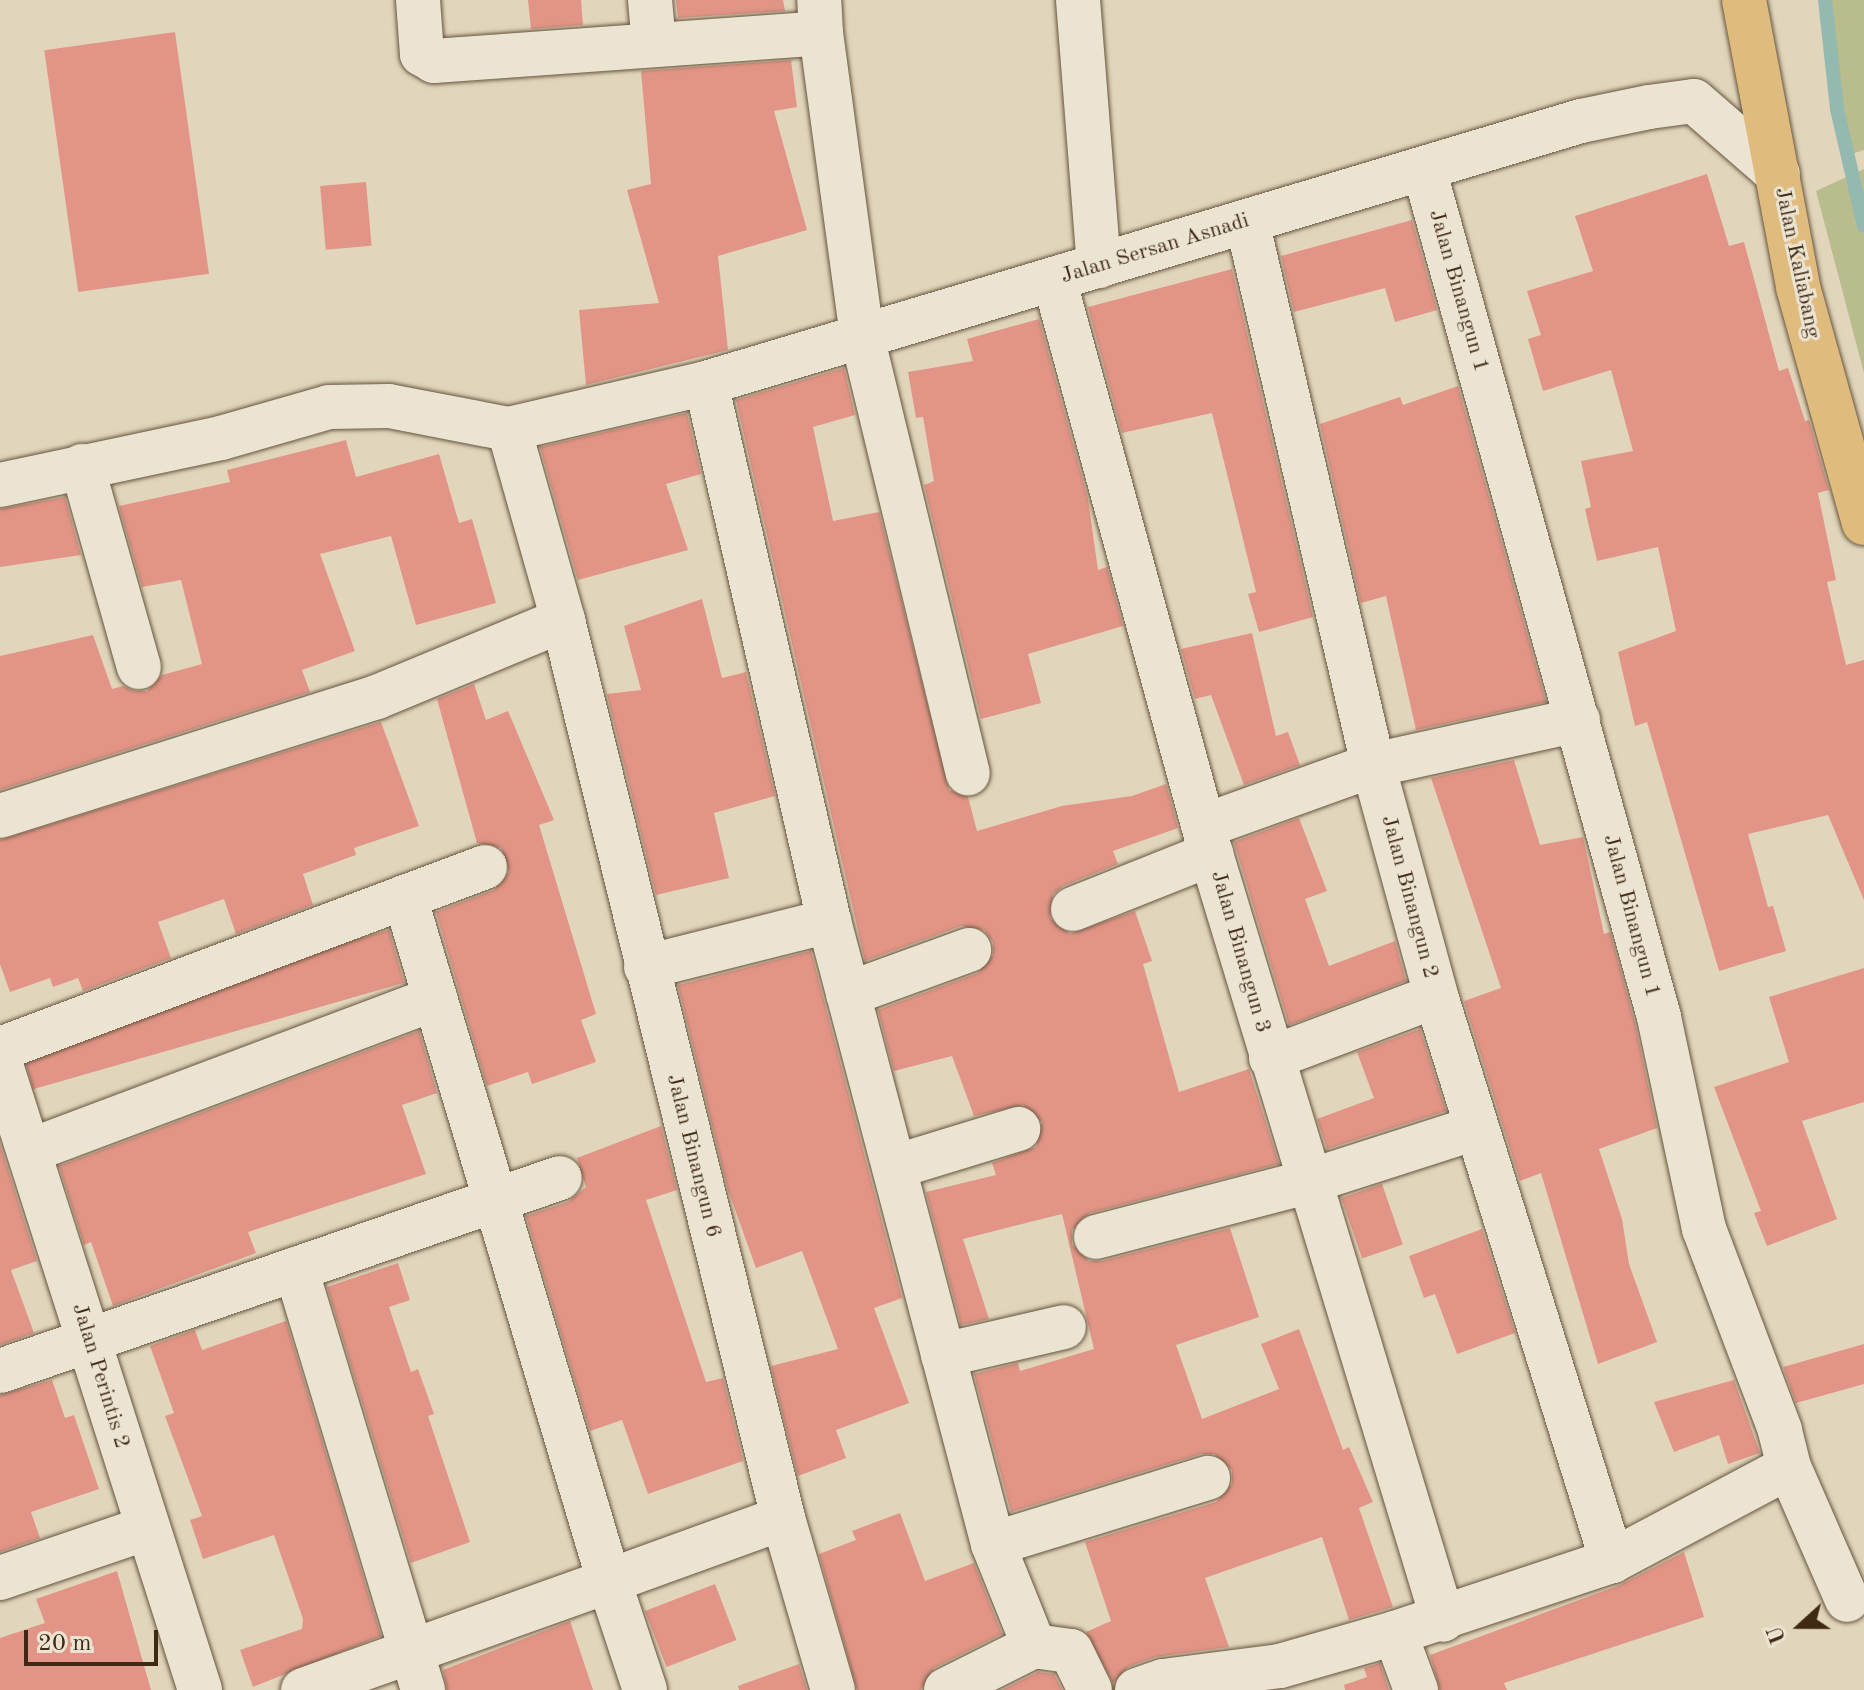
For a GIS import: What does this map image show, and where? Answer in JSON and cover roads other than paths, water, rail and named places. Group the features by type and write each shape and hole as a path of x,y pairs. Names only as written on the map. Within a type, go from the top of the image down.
{"main road":[{"name":"Jalan Kaliabang","path":"1744,0 1798,287 1864,523"}],"street":[{"path":"418,0 422,54 434,61 654,45 820,16 862,336 968,773"},
{"path":"650,0 654,45"},
{"path":"1078,0 1099,266"},
{"name":"Jalan Sersan Asnadi","path":"509,429 706,383 1581,121 1694,101 1778,174"},
{"name":"Jalan Binangun 1","path":"1424,169 1662,1032 1704,1229 1780,1430 1789,1467 1847,1600"},
{"name":"Jalan Binangun 2","path":"1247,221 1373,765 1475,1128 1612,1561"},
{"name":"Jalan Binangun 3","path":"1054,279 1207,840 1307,1182 1443,1620"},
{"path":"706,383 829,921 993,1544 1034,1646"},
{"path":"0,485 221,438 329,407 389,406 509,429"},
{"name":"Jalan Binangun 6","path":"509,429 563,620 783,1518 833,1690"},
{"path":"82,466 139,667"},
{"path":"0,816 377,697 563,620"},
{"path":"1073,909 1207,840 1373,765 1578,720"},
{"path":"0,1049 485,867"},
{"path":"405,897 609,1581 645,1690"},
{"path":"646,967 829,921"},
{"path":"848,994 969,950"},
{"path":"1271,1058 1436,996"},
{"path":"29,1151 435,998"},
{"name":"Jalan Perintis 2","path":"0,1062 200,1690"},
{"path":"1096,1237 1307,1182 1475,1128"},
{"path":"894,1167 1018,1129"},
{"path":"0,1371 560,1178"},
{"path":"296,1269 417,1670"},
{"path":"943,1355 1064,1327"},
{"path":"1137,1690 1163,1681 1280,1666 1443,1620 1612,1561 1789,1467"},
{"path":"993,1544 1208,1478"},
{"path":"303,1690 417,1670 609,1581 783,1518"},
{"path":"0,1578 147,1528"},
{"path":"1395,1633 1416,1690"},
{"path":"946,1690 1034,1646 1071,1651 1090,1690"}],"waterway":[{"path":"1825,0 1837,109 1864,226"}]}
